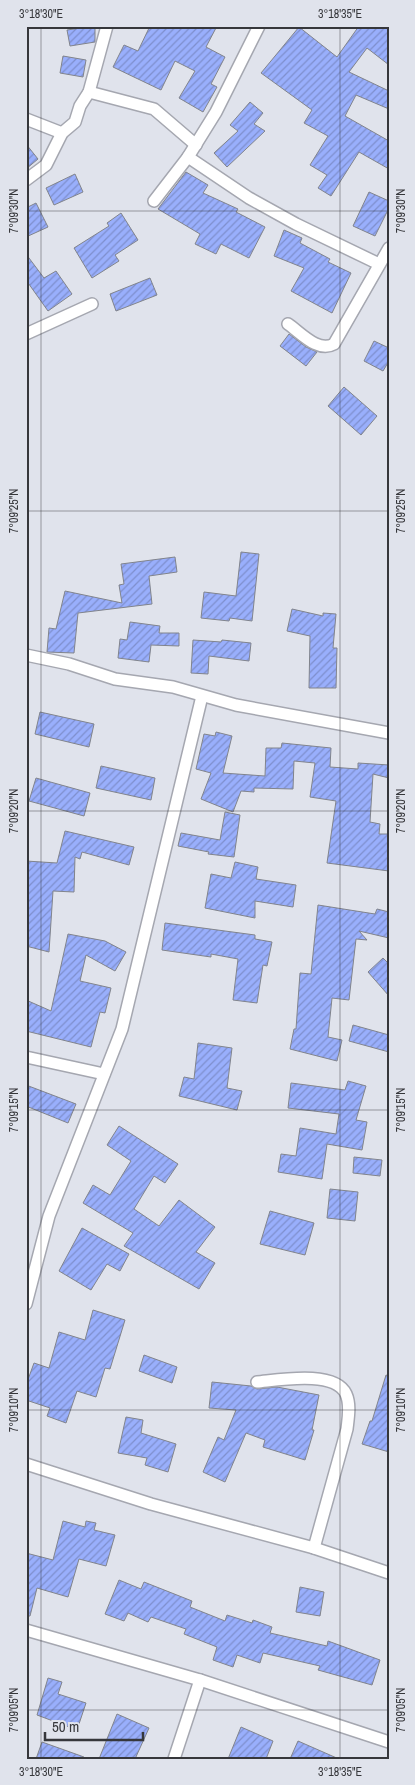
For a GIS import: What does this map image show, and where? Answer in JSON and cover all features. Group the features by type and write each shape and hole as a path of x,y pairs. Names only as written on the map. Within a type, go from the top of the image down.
{"street":[{"path":"26,180 46,165 62,133 75,122 80,106 89,92 107,26"},
{"path":"154,201 188,157 216,112 259,26"},
{"path":"89,92 154,109 196,145"},
{"path":"26,120 62,133"},
{"path":"188,157 249,198 296,224 379,264"},
{"path":"288,324 319,346 334,344 389,248"},
{"path":"26,334 92,304"},
{"path":"26,655 69,664 115,679 173,687 202,696 279,714 311,718 389,733"},
{"path":"26,1304 49,1216 122,1028 202,696"},
{"path":"26,1056 104,1074"},
{"path":"257,1382 317,1378 339,1386 346,1394 348,1410 347,1429 314,1548"},
{"path":"26,1464 151,1504 314,1548 389,1573"},
{"path":"26,1630 200,1680 389,1742"},
{"path":"174,1759 200,1680"}],"building":[{"path":"95,26 95,42 70,46 67,30"},
{"path":"150,26 217,26 206,47 225,57 211,84 217,87 203,112 179,98 195,71 175,61 161,90 113,67 124,45 138,51"},
{"path":"359,26 389,26 389,65 367,48 349,72 389,91 389,109 356,95 345,116 389,141 389,169 359,152 331,196 318,188 327,175 310,165 328,136 304,123 312,110 261,73 299,27 337,57"},
{"path":"63,56 86,60 83,77 60,73"},
{"path":"250,102 263,113 254,124 265,131 227,167 214,153 238,131 230,125"},
{"path":"26,144 38,159 26,169"},
{"path":"186,172 208,185 203,193 238,209 236,212 265,227 249,258 221,244 216,254 195,244 200,234 158,209"},
{"path":"75,174 83,192 54,205 46,188"},
{"path":"369,192 389,201 389,208 375,236 353,226"},
{"path":"36,203 48,227 26,237 26,208"},
{"path":"121,213 138,240 115,255 119,261 92,278 74,248 109,226 107,223"},
{"path":"284,230 302,238 300,243 330,259 328,262 351,273 332,313 291,291 304,268 274,256"},
{"path":"26,254 44,278 56,271 72,294 48,311 26,280"},
{"path":"150,278 157,295 116,311 110,294"},
{"path":"289,334 306,347 317,352 306,366 280,346"},
{"path":"374,341 389,348 389,361 383,371 364,361"},
{"path":"344,387 377,416 361,435 328,406"},
{"path":"241,552 259,554 252,621 230,618 229,621 201,618 204,592 236,596"},
{"path":"175,557 177,572 149,576 152,604 78,613 74,653 47,652 49,628 56,629 65,591 122,603 119,585 124,584 121,564"},
{"path":"292,609 323,616 323,613 336,614 333,648 337,648 336,688 309,688 310,636 287,631"},
{"path":"130,622 160,626 159,633 179,633 179,646 151,645 149,662 118,658 120,639 127,640"},
{"path":"193,640 251,643 249,661 209,656 208,674 191,673"},
{"path":"40,712 94,724 89,747 35,734"},
{"path":"216,732 232,736 223,773 265,776 266,748 281,748 282,743 331,748 330,767 358,769 358,763 389,765 389,778 373,774 370,822 380,824 379,834 389,834 389,871 327,863 336,801 310,797 315,763 294,761 293,789 254,788 254,792 241,791 233,812 201,799 211,773 196,769 204,734 215,736"},
{"path":"101,766 155,778 151,800 96,788"},
{"path":"36,778 90,793 84,816 29,801"},
{"path":"225,812 240,815 234,857 208,854 209,852 178,846 181,833 220,840"},
{"path":"65,831 134,847 129,865 82,852 80,859 75,857 74,892 53,891 49,952 26,946 26,861 57,863"},
{"path":"235,862 258,867 256,879 296,885 293,907 255,901 255,918 205,908 211,874 231,878"},
{"path":"318,905 375,914 377,909 389,912 389,938 359,931 367,940 356,939 349,1000 332,998 328,1037 342,1040 337,1061 290,1049 294,1029 296,1029 300,973 311,974"},
{"path":"165,923 255,935 255,939 272,942 267,966 263,965 257,1003 233,1000 238,959 211,954 211,957 162,950"},
{"path":"68,934 105,941 126,952 115,971 86,955 80,981 111,988 105,1013 100,1012 91,1047 26,1031 26,1000 51,1011"},
{"path":"383,958 389,964 389,996 368,972"},
{"path":"353,1025 389,1035 389,1052 349,1041"},
{"path":"198,1043 232,1048 227,1088 242,1091 237,1110 179,1096 184,1077 194,1079"},
{"path":"348,1081 366,1086 356,1120 367,1122 362,1150 327,1144 322,1179 278,1172 281,1154 296,1156 300,1128 336,1134 339,1114 288,1108 291,1083 345,1090"},
{"path":"26,1085 76,1104 68,1123 26,1106"},
{"path":"119,1126 178,1164 165,1183 154,1176 134,1209 159,1226 179,1200 215,1227 196,1252 215,1263 199,1289 124,1246 133,1233 83,1203 93,1185 110,1195 131,1161 107,1145"},
{"path":"354,1157 382,1160 380,1176 353,1173"},
{"path":"330,1189 358,1192 355,1221 327,1218"},
{"path":"270,1211 314,1223 305,1255 260,1244"},
{"path":"82,1228 129,1254 120,1271 107,1264 91,1290 59,1271"},
{"path":"93,1310 125,1320 110,1369 105,1368 96,1397 77,1391 66,1423 47,1416 50,1408 26,1400 26,1385 34,1363 49,1368 59,1332 85,1340"},
{"path":"144,1355 177,1367 172,1383 139,1371"},
{"path":"386,1375 389,1376 389,1452 362,1444 370,1421 372,1421"},
{"path":"212,1382 251,1386 257,1389 277,1387 319,1395 312,1430 314,1430 305,1460 263,1447 265,1440 246,1433 225,1482 203,1472 218,1437 224,1440 236,1410 209,1408"},
{"path":"126,1417 143,1420 141,1433 176,1444 168,1472 145,1465 147,1458 118,1453"},
{"path":"63,1521 85,1527 86,1521 96,1523 94,1530 115,1535 106,1566 79,1559 68,1597 37,1588 30,1616 26,1616 26,1553 53,1560"},
{"path":"119,1580 141,1589 144,1582 192,1601 190,1607 225,1621 227,1615 252,1623 253,1620 272,1627 270,1633 327,1646 328,1641 380,1660 372,1685 318,1670 320,1666 263,1653 260,1663 237,1655 233,1667 213,1660 217,1647 184,1634 186,1629 151,1617 148,1622 128,1613 124,1621 105,1614"},
{"path":"300,1587 324,1592 320,1616 296,1612"},
{"path":"48,1678 62,1682 58,1694 86,1703 77,1730 37,1715"},
{"path":"117,1714 149,1728 135,1759 99,1759"},
{"path":"241,1727 273,1741 266,1759 228,1759"},
{"path":"298,1741 339,1759 290,1759"},
{"path":"42,1742 84,1757 84,1759 36,1759"}]}
